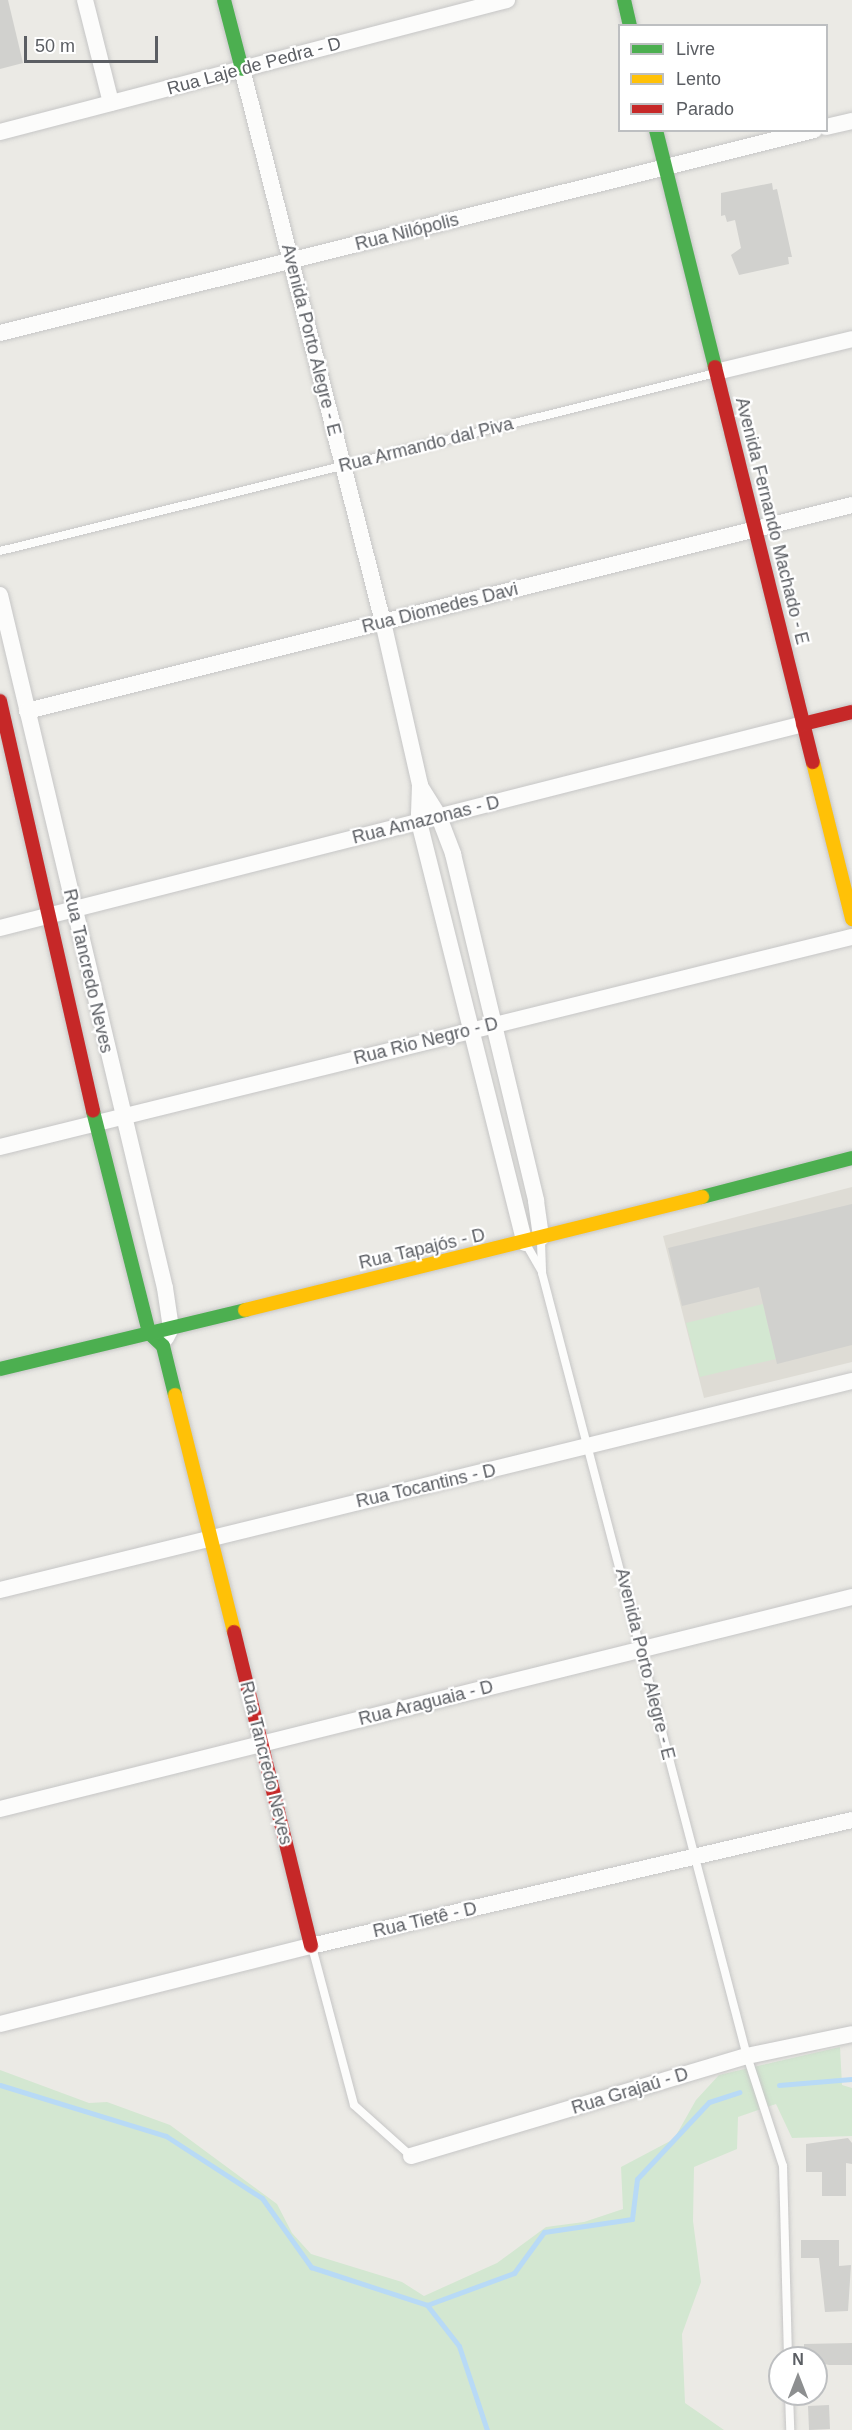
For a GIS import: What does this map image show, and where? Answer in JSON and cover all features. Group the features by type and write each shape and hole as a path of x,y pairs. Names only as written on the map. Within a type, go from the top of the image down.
{"street":[{"path":"85,0 111,103"},
{"name":"Avenida Porto Alegre - E","path":"224,0 383,622 420,785 419,822 468,1030 533,1240"},
{"name":"Rua Laje de Pedra - D","path":"0,132 507,0"},
{"path":"624,0 630,24"},
{"path":"828,127 852,121"},
{"name":"Avenida Fernando Machado - E","path":"656,132 852,919"},
{"name":"Rua Nilópolis","path":"0,333 806,132"},
{"name":"Rua Armando dal Piva","path":"716,372 852,339"},
{"name":"Rua Diomedes Davi","path":"27,711 852,505"},
{"name":"Rua Tancredo Neves","path":"0,595 171,1328"},
{"name":"Rua Tancredo Neves","path":"0,701 46,916 149,1333"},
{"name":"Rua Amazonas - D","path":"0,928 852,712"},
{"name":"Avenida Porto Alegre - E","path":"420,785 439,817 453,854 495,1023 533,1240"},
{"name":"Rua Rio Negro - D","path":"0,1147 495,1023 852,937"},
{"name":"Rua Tapajós - D","path":"0,1369 533,1240 852,1158"},
{"path":"149,1333 162,1346 171,1328"},
{"name":"Rua Tancredo Neves","path":"162,1346 311,1946"},
{"name":"Rua Tocantins - D","path":"0,1590 852,1382"},
{"name":"Rua Araguaia - D","path":"0,1809 852,1597"},
{"name":"Rua Tietê - D","path":"0,2024 311,1946 852,1820"},
{"name":"Rua Grajaú - D","path":"411,2156 747,2056 852,2034"}],"lane":[{"name":"Rua Armando dal Piva","path":"0,551 716,372"},
{"name":"Avenida Porto Alegre - E","path":"533,1240 542,1273"},
{"name":"Avenida Porto Alegre - E","path":"533,1240 747,2056 783,2166 789,2346"},
{"name":"Rua Tancredo Neves","path":"311,1946 354,2105 411,2156"},
{"path":"789,2406 790,2430"}],"shaded area":[{"path":"852,1187 852,1362 704,1398 663,1236"}],"green space":[{"path":"763,1304 776,1359 700,1377 686,1323"},
{"path":"840,2047 842,2085 852,2088 852,2136 792,2138 776,2104 738,2117 737,2149 694,2167 693,2221 701,2282 682,2334 685,2403 724,2430 0,2430 0,2070 89,2103 107,2102 170,2125 277,2204 292,2233 311,2254 402,2282 424,2296 497,2263 546,2227 584,2222 623,2209 621,2167 674,2139 696,2100 719,2075"}],"building":[{"path":"0,0 8,0 23,63 0,69"},
{"path":"772,183 773,190 777,189 792,257 788,257 789,264 739,275 731,255 741,248 735,220 727,222 725,215 721,216 721,193"},
{"path":"852,1204 852,1345 777,1364 759,1287 682,1306 668,1248"},
{"path":"848,2138 852,2143 852,2164 846,2163 846,2196 822,2196 822,2172 806,2172 806,2144"},
{"path":"801,2240 839,2240 839,2266 851,2265 848,2311 825,2312 819,2258 801,2258"},
{"path":"852,2343 852,2365 828,2365 828,2346 804,2346 804,2344"},
{"path":"828,2405 830,2429 809,2430 808,2406"}],"waterway":[{"path":"779,2085 852,2079"},
{"path":"0,2085 166,2136 262,2198 311,2267 427,2305 514,2273 544,2232 632,2219 637,2179 709,2102 739,2092"},
{"path":"427,2305 459,2346 487,2430"}],"traffic: fast":[{"path":"224,0 242,69"},
{"path":"624,0 630,24"},
{"path":"656,132 715,367"},
{"path":"93,1111 149,1333 163,1346 175,1395"},
{"path":"702,1197 852,1158"},
{"path":"0,1369 245,1310"}],"traffic: slow":[{"path":"813,762 852,919"},
{"path":"245,1310 702,1197"},
{"path":"175,1395 234,1632"}],"traffic: jam":[{"path":"715,367 813,762"},
{"path":"0,701 93,1111"},
{"path":"803,724 852,712"},
{"path":"234,1632 311,1946"}]}
